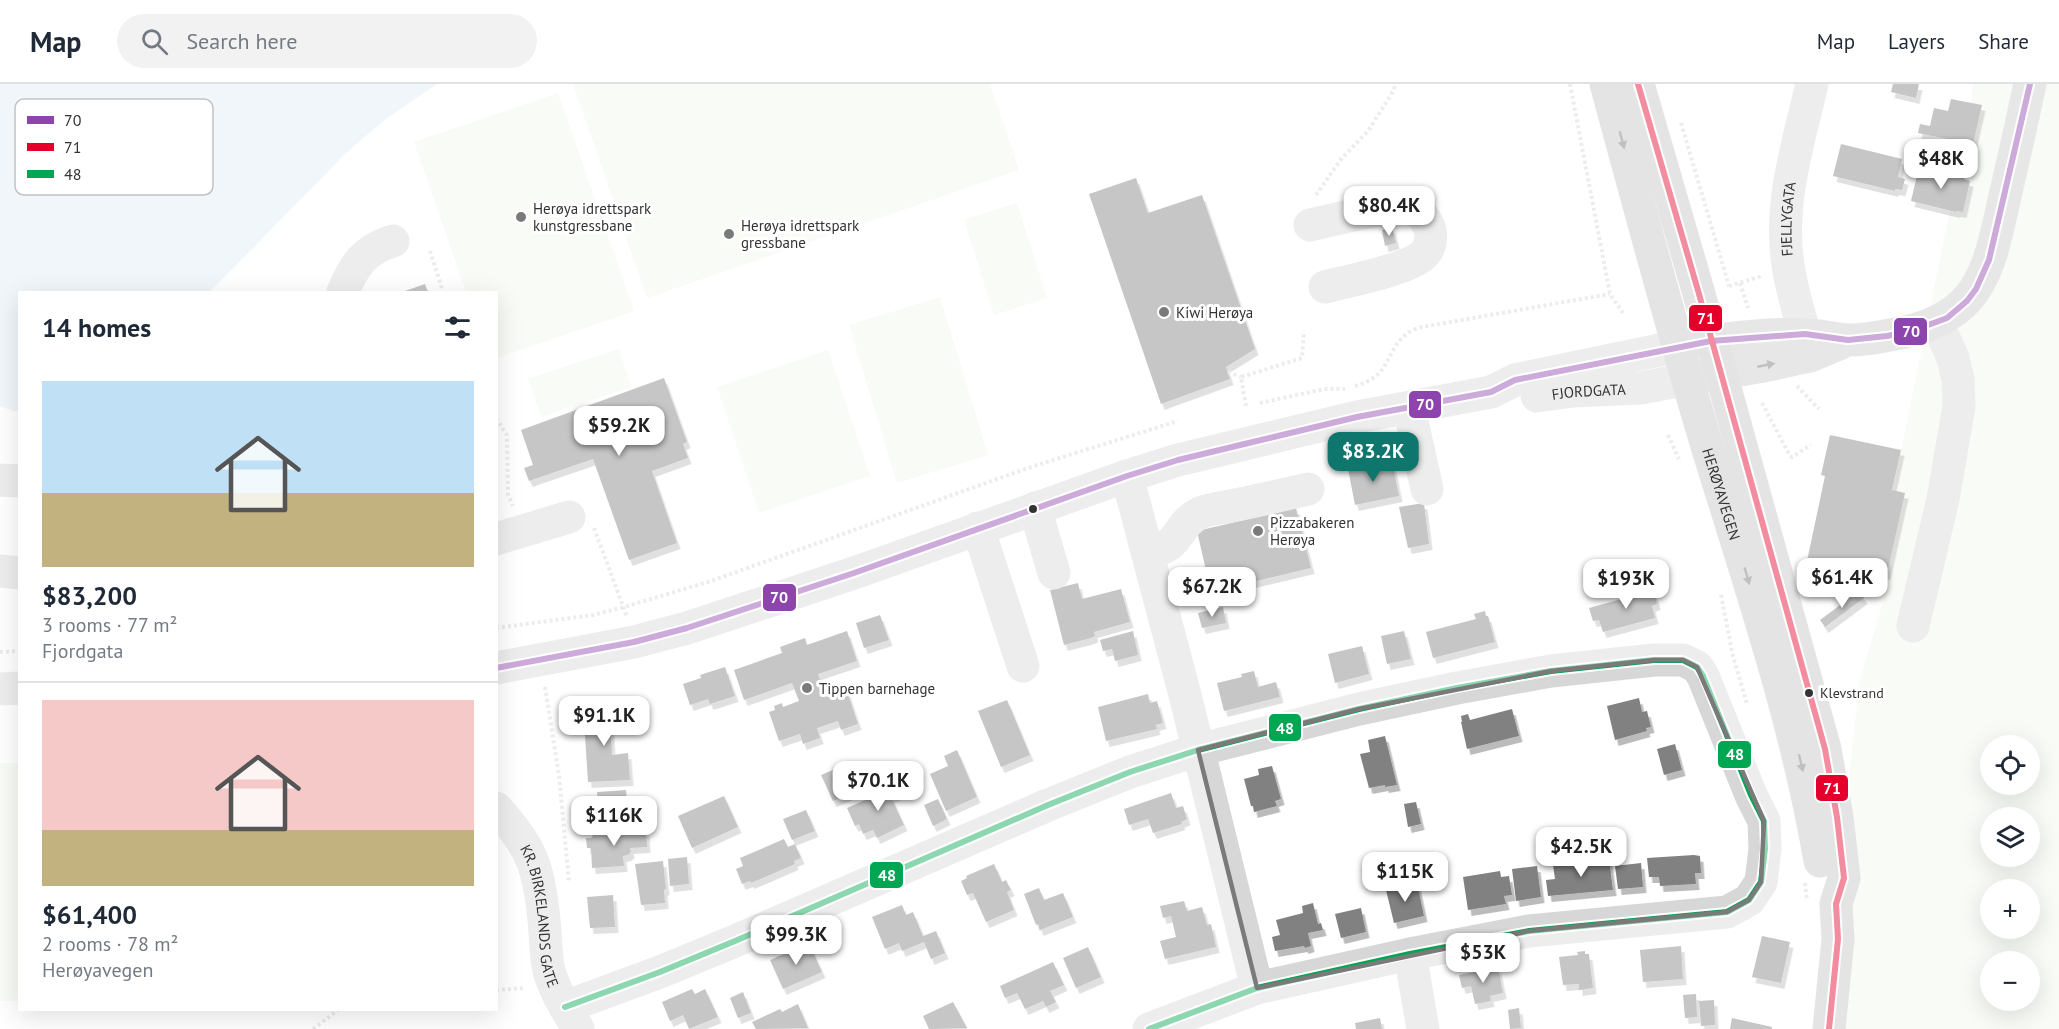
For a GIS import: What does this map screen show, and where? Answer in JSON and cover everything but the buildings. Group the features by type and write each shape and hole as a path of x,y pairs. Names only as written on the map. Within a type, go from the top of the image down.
{"highway":[{"name":"HERØYAVEGEN","path":"1606,84 1688,379 1799,757 1814,821 1823,880 1836,904"},
{"name":"HERØYAVEGEN","path":"1638,84 1826,749 1844,878 1836,904 1838,947 1829,1029"}],"main road":[{"path":"1688,379 1803,357 1848,340 1887,336 1937,323 1947,318 1967,301 1983,278 1995,241 2030,84"},
{"path":"1679,346 1711,340 1803,357"}],"street":[{"name":"FJELLYGATA","path":"1803,357 1788,267 1786,226 1788,195 1812,84"},
{"path":"1311,213 1410,208 1423,216 1430,229 1430,243 1425,253 1407,265 1326,287"},
{"path":"343,291 361,259 378,246 393,241"},
{"path":"1913,626 1943,499 1959,406 1958,379 1953,358 1937,323"},
{"name":"FJORDGATA","path":"498,668 634,642 687,628 854,573 1127,476 1239,444 1357,417 1491,392 1515,380 1679,346"},
{"name":"FJORDGATA","path":"1491,392 1518,399 1573,391 1641,387 1688,379"},
{"path":"1409,408 1427,489"},
{"path":"1127,476 1257,988"},
{"path":"0,480 18,481"},
{"path":"1147,552 1158,551 1170,546 1185,525 1200,513 1308,489"},
{"path":"1035,508 1054,573"},
{"path":"510,535 568,518"},
{"path":"978,528 1023,666"},
{"path":"0,572 18,573"},
{"path":"571,1018 660,972 1120,776 1198,750 1359,709 1551,671 1654,660 1683,660 1697,667 1703,676 1751,795 1764,820 1765,849 1761,882 1749,900 1727,912 1529,931 1410,954 1257,988 1149,1029"},
{"path":"0,689 18,688"},
{"name":"KR. BIRKELANDS GATE","path":"498,810 513,826 530,852 538,878 549,969 554,986 571,1018"},
{"path":"1410,954 1423,1029"}],"path":[{"path":"1311,213 1342,158 1368,131 1394,90 1395,84"},
{"path":"1570,84 1610,294 1623,313"},
{"path":"430,251 443,291"},
{"path":"1720,288 1788,267"},
{"path":"1740,283 1750,315"},
{"path":"1260,403 1324,389 1345,390 1367,383 1383,371 1393,351 1408,333 1422,327 1610,294"},
{"path":"1228,372 1241,377 1302,358 1304,331"},
{"path":"1803,357 1819,410"},
{"path":"1241,377 1246,406"},
{"path":"1762,403 1790,456 1792,457 1811,445"},
{"path":"498,421 507,435 510,535"},
{"path":"498,628 593,615 624,608 711,581 1031,466 1178,421"},
{"path":"568,518 593,526 627,618"},
{"path":"0,652 18,651"},
{"path":"542,661 559,775 570,888"},
{"path":"314,1029 336,1011"}],"highlighted area":[{"path":"1654,660 1683,660 1697,667 1764,821 1761,882 1749,900 1727,912 1529,931 1257,988 1198,750 1359,709 1551,671"}],"shaded area":[{"path":"0,84 437,84 386,119 346,153 211,291 18,291 18,411 0,406"},
{"name":"Herøya idrettspark gressbane","path":"573,84 990,84 1019,170 647,298"},
{"path":"1973,84 2059,84 2059,1029 1827,1029 1842,847 1859,684 1884,598 1894,486 1971,106"},
{"name":"Herøya idrettspark kunstgressbane","path":"558,93 634,311 498,358 498,291 466,291 414,142"},
{"path":"1017,203 1047,298 994,315 964,220"},
{"path":"940,297 988,455 897,483 849,325"},
{"path":"619,349 631,387 541,417 528,379"},
{"path":"828,350 870,476 759,513 717,387"},
{"path":"0,763 18,763 18,1001 0,1001"}],"transit line":[{"name":"71","path":"1638,84 1699,294 1825,749 1837,817 1844,878 1836,904 1838,939 1829,1029"},
{"name":"70","path":"498,668 634,642 687,628 854,573 1178,460 1357,417 1491,392 1515,380 1711,341 1805,334 1848,340 1912,331 1947,318 1967,301 1976,289 1989,260 2030,84"},
{"name":"48","path":"565,1007 735,941 1048,805 1130,772 1198,750 1359,709 1551,671 1654,660 1683,660 1697,667 1703,676 1751,795 1764,821 1765,849 1761,882 1749,900 1727,912 1529,931 1410,954 1257,988 1149,1029"}],"place":[{"name":"Herøya idrettspark kunstgressbane","path":"521,217"},
{"name":"Herøya idrettspark gressbane","path":"729,234"},
{"name":"Kiwi Herøya","path":"1164,312"},
{"name":"Pizzabakeren Herøya","path":"1258,531"},
{"name":"Tippen barnehage","path":"807,688"},
{"name":"Klevstrand","path":"1809,693"}]}
